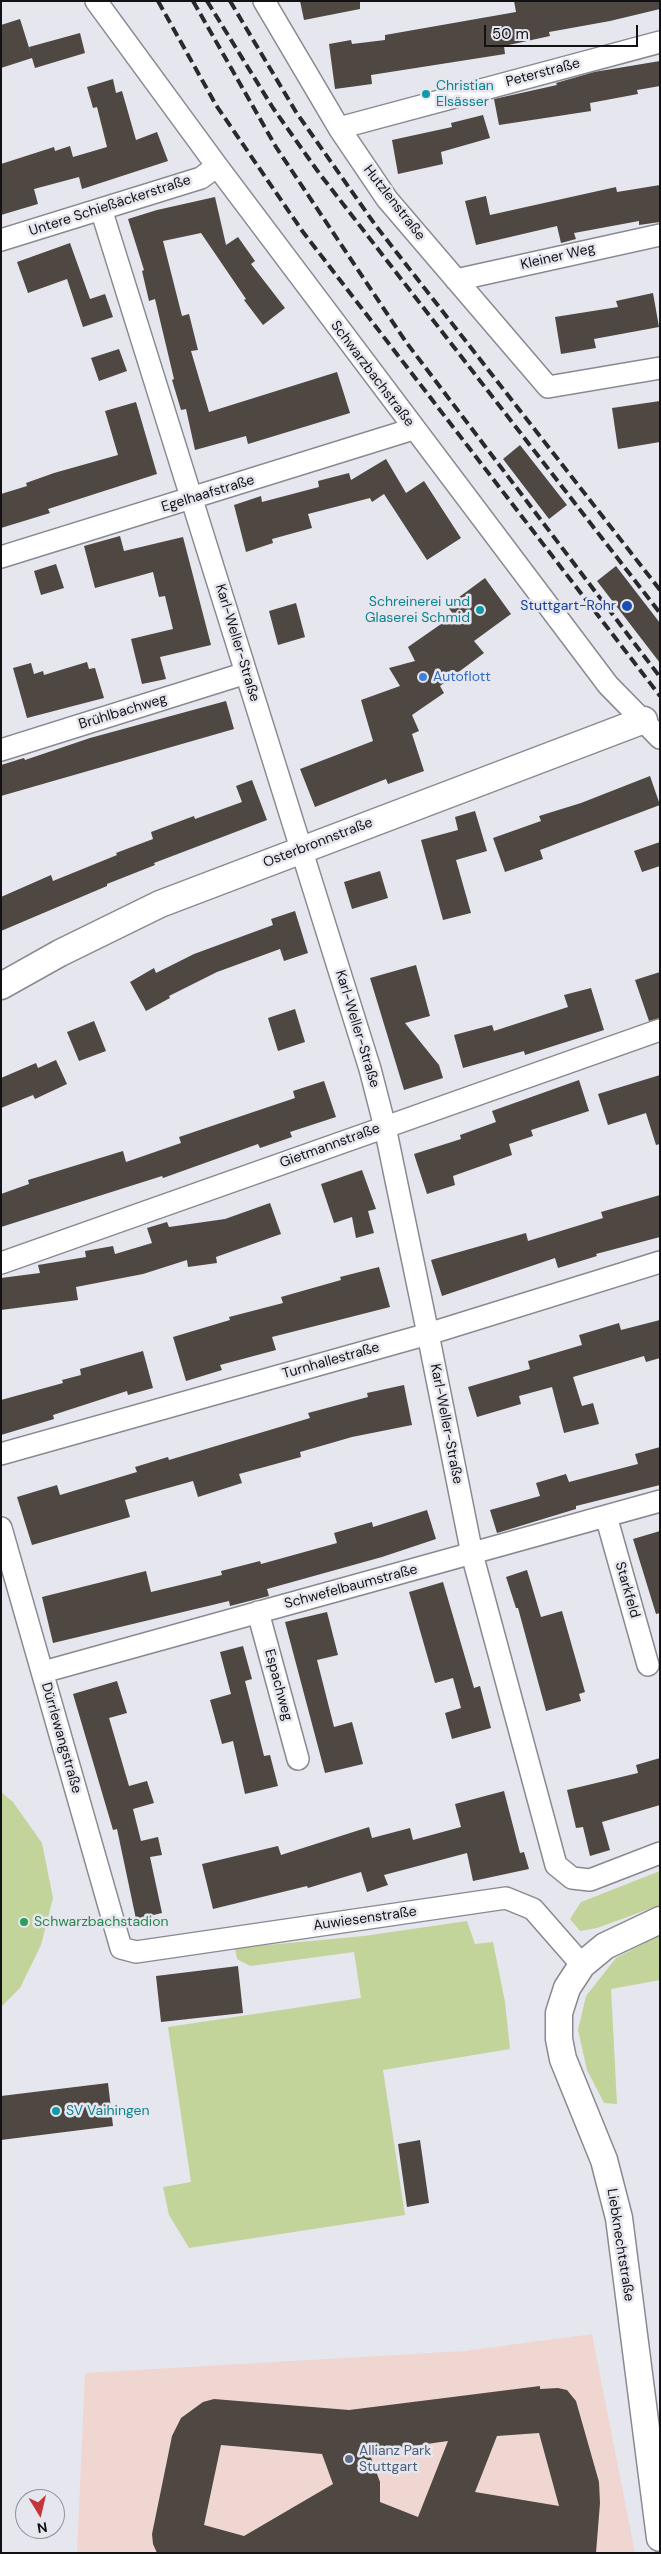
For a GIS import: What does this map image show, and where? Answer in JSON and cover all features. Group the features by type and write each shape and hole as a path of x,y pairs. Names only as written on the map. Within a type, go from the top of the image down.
{"street":[{"name":"Schwarzbachstraße","path":"96,1 413,428 608,685 652,729"},
{"name":"Hutzlenstraße","path":"264,1 339,128 387,199 548,387 660,368"},
{"name":"Peterstraße","path":"339,128 660,42"},
{"name":"Untere Schießäckerstraße","path":"1,240 201,178 217,166"},
{"name":"Karl-Weller-Straße","path":"101,209 370,1069 385,1127 472,1554 556,1865 572,1878 590,1880 660,1853"},
{"name":"Kleiner Weg","path":"456,280 660,235"},
{"name":"Egelhaafstraße","path":"1,557 193,499 413,428"},
{"name":"Brühlbachweg","path":"1,750 246,673"},
{"name":"Osterbronnstraße","path":"1,986 60,953 160,904 302,849 652,729"},
{"name":"Gietmannstraße","path":"1,1263 660,1030"},
{"name":"Turnhallestraße","path":"1,1454 428,1334 660,1262"},
{"name":"Schwefelbaumstraße","path":"43,1672 660,1502"},
{"name":"Starkfeld","path":"606,1516 648,1665"},
{"name":"Dürrlewangstraße","path":"1,1528 121,1948"},
{"name":"Espachweg","path":"258,1612 298,1759"},
{"name":"Auwiesenstraße","path":"121,1948 136,1952 506,1898 534,1909 582,1965"},
{"name":"Liebknechtstraße","path":"660,1920 605,1946 582,1965 567,1988 559,2013 559,2039 563,2060 604,2160 619,2218 660,2538"}],"shaded area":[{"name":"Allianz Park Stuttgart","path":"592,2334 635,2553 77,2553 85,2373 464,2351"}],"green space":[{"name":"Schwarzbachstadion","path":"1,1792 13,1802 42,1843 53,1898 41,1945 20,1988 1,2007"},
{"path":"660,1871 660,1905 597,1928 580,1931 570,1919 581,1902"},
{"path":"467,1921 475,1944 493,1942 505,2002 510,2049 383,2070 405,2215 189,2248 169,2215 163,2187 191,2182 168,2027 361,1998 354,1952 250,1966 237,1959 235,1948 364,1936"},
{"path":"660,1935 660,1980 611,1989 617,2104 604,2103 587,2070 578,2030 586,1996 616,1958"}],"building":[{"path":"300,1 360,1 360,9 304,20"},
{"path":"514,1 660,1 660,9 610,21 549,32 550,36 504,46 505,54 371,75 372,84 335,89 329,44 351,40 352,44 385,40 385,35 516,12"},
{"path":"20,19 31,54 29,47 80,33 85,53 35,68 32,58 1,68 1,25"},
{"path":"660,61 660,86 637,90 638,94 590,103 591,111 499,125 494,99 557,85 556,83 594,72"},
{"path":"113,79 116,93 122,91 136,140 157,132 168,161 82,189 79,177 34,189 38,204 1,215 1,164 54,147 55,151 70,146 73,157 107,147 97,107 93,108 87,87"},
{"path":"483,115 490,138 441,152 443,164 398,174 392,140 452,127 451,123"},
{"path":"660,185 660,222 639,225 639,221 574,233 576,239 561,243 557,226 476,245 465,201 486,196 490,215 616,187 617,192"},
{"path":"215,197 226,245 238,237 255,261 251,264 285,308 263,325 244,300 246,299 201,233 163,241 182,316 189,314 198,350 191,351 209,412 337,372 350,413 248,444 246,436 195,450 186,409 181,410 172,380 174,379 155,299 149,301 142,271 144,270 128,219 157,210"},
{"path":"70,243 90,299 105,294 113,317 83,327 67,279 28,293 17,262"},
{"path":"653,293 659,327 594,339 596,348 561,354 555,317 618,307 616,301"},
{"path":"119,349 127,371 99,381 91,358"},
{"path":"660,401 660,442 618,449 612,408"},
{"path":"136,402 157,474 48,509 50,513 1,528 1,494 27,486 26,483 54,473 118,455 105,411"},
{"path":"520,445 567,505 549,519 503,459"},
{"path":"386,459 406,493 424,481 461,538 427,560 384,494 372,502 370,498 308,514 312,528 272,539 273,543 246,552 234,505 261,496 262,502 319,487 318,481 349,473 351,480"},
{"path":"120,536 124,551 183,537 211,645 160,657 166,679 142,684 131,639 173,629 165,596 159,597 153,572 95,588 84,546"},
{"path":"56,564 64,588 41,595 34,571"},
{"path":"616,566 660,623 660,663 597,581"},
{"path":"485,578 511,614 474,641 484,653 440,686 444,693 412,715 419,731 412,734 424,771 388,784 386,779 315,807 300,769 373,741 361,700 400,686 389,668 415,661 408,647 454,615 447,606"},
{"path":"296,603 305,637 278,645 269,611"},
{"path":"87,662 89,669 95,668 104,698 27,718 13,668 31,663 34,674 43,671 44,675"},
{"path":"226,701 234,729 1,796 1,765 24,758 25,760 90,738"},
{"path":"650,776 660,805 540,850 543,859 505,872 493,838 541,821 539,816 581,803"},
{"path":"252,780 267,820 154,863 155,865 1,931 1,897 51,875 53,881 117,855 116,853 153,839 151,832 194,816 195,819 242,802 236,786"},
{"path":"475,811 487,851 456,860 471,913 443,920 421,840 458,830 455,817"},
{"path":"660,842 660,866 642,872 634,851"},
{"path":"380,871 388,898 352,909 344,882"},
{"path":"295,911 308,953 284,961 280,949 217,972 169,996 170,998 146,1011 130,982 154,968 156,973 194,954 273,925 271,919"},
{"path":"416,965 430,1016 405,1023 439,1065 443,1078 404,1090 370,978"},
{"path":"660,972 660,1018 649,1021 635,980"},
{"path":"591,988 604,1030 525,1055 524,1051 463,1068 454,1035 492,1025 494,1031 568,1007 564,995"},
{"path":"295,1009 305,1042 278,1051 268,1018"},
{"path":"94,1021 106,1051 79,1061 67,1032"},
{"path":"56,1060 67,1084 35,1099 33,1095 1,1108 1,1078 36,1063 38,1068"},
{"path":"660,1075 660,1144 656,1145 646,1113 608,1125 598,1094"},
{"path":"579,1080 589,1111 531,1130 533,1136 509,1144 512,1155 453,1176 455,1185 427,1194 414,1154 461,1139 460,1135 496,1122 492,1111"},
{"path":"324,1081 336,1117 290,1132 292,1137 260,1148 258,1144 163,1178 162,1176 1,1227 1,1194 29,1184 28,1180 123,1151 126,1162 181,1143 179,1137 295,1098 293,1091"},
{"path":"362,1170 376,1209 368,1211 374,1233 356,1238 352,1217 334,1223 321,1184"},
{"path":"660,1195 660,1237 596,1254 597,1256 558,1268 555,1258 442,1296 431,1260 526,1233 528,1241 603,1218 601,1212"},
{"path":"270,1203 281,1234 216,1257 217,1263 188,1267 187,1260 143,1274 76,1287 78,1300 1,1310 1,1278 40,1273 38,1265 86,1257 85,1251 113,1246 115,1254 152,1243 147,1228 167,1222 169,1227 225,1219"},
{"path":"379,1267 390,1307 272,1337 276,1350 220,1365 222,1370 186,1381 173,1337 230,1320 229,1317 283,1303 281,1297 341,1280 340,1277"},
{"path":"660,1320 660,1358 646,1362 644,1356 573,1377 582,1406 593,1403 599,1424 564,1433 552,1387 519,1396 521,1404 477,1417 468,1387 530,1369 528,1361 582,1345 579,1335 619,1323 621,1330"},
{"path":"143,1351 153,1388 128,1395 127,1391 53,1415 54,1419 1,1435 1,1400 63,1383 62,1380 81,1375 80,1369"},
{"path":"404,1385 412,1425 352,1437 300,1452 301,1457 239,1474 242,1483 198,1497 193,1481 125,1500 130,1517 32,1545 17,1497 57,1485 60,1495 137,1472 135,1467 168,1457 169,1460 310,1418 308,1413 368,1397 367,1393"},
{"path":"660,1447 660,1485 576,1506 576,1509 497,1533 490,1510 540,1496 536,1483 566,1474 569,1482 638,1464 635,1454"},
{"path":"427,1510 436,1539 382,1557 267,1589 269,1596 230,1606 229,1601 53,1643 42,1597 146,1571 151,1592 222,1575 221,1571 260,1561 261,1564 337,1543 334,1533 372,1522 373,1527"},
{"path":"660,1531 660,1613 656,1614 633,1539"},
{"path":"527,1570 541,1617 562,1611 585,1692 579,1694 581,1701 546,1711 518,1608 516,1608 506,1577"},
{"path":"443,1582 474,1688 480,1686 491,1728 452,1739 445,1713 461,1708 453,1678 435,1683 409,1592"},
{"path":"327,1612 338,1655 317,1660 334,1727 352,1722 363,1764 325,1773 285,1622"},
{"path":"243,1646 252,1679 245,1681 264,1756 270,1755 278,1786 245,1794 233,1741 222,1744 210,1700 231,1694 220,1652"},
{"path":"117,1681 127,1713 109,1718 129,1786 147,1781 154,1803 133,1809 141,1841 158,1837 162,1855 150,1857 162,1913 136,1919 117,1829 113,1830 73,1694"},
{"path":"660,1758 660,1805 602,1822 610,1850 590,1856 583,1827 576,1828 567,1790 638,1773 636,1765"},
{"path":"504,1791 520,1853 524,1852 529,1869 473,1881 467,1853 384,1875 388,1885 367,1892 361,1872 308,1888 307,1886 213,1909 202,1864 278,1846 281,1855 369,1827 372,1838 410,1828 413,1840 461,1827 455,1804"},
{"path":"238,1966 243,2013 161,2022 156,1976"},
{"name":"SV Vaihingen","path":"108,2083 113,2126 1,2140 1,2096"},
{"path":"420,2140 429,2203 407,2207 398,2144"},
{"path":"540,2386 540,2389 558,2388 567,2390 576,2401 599,2482 600,2503 596,2553 157,2553 153,2544 152,2534 172,2436 181,2418 203,2402 214,2399 349,2410","holes":["539,2433 559,2506 475,2492 497,2436","448,2441 418,2517 380,2502 380,2482 369,2452","221,2445 322,2454 333,2484 244,2536 204,2525"]}],"railway":[{"path":"158,1 216,105 303,232 660,696"},
{"path":"193,1 276,147 406,342 660,677"},
{"path":"207,1 273,108 319,173 660,613"},
{"path":"230,1 296,112 376,226 660,590"}],"place":[{"name":"Christian Elsässer","path":"426,94"},
{"name":"Stuttgart-Rohr","path":"627,606"},
{"name":"Schreinerei und Glaserei Schmid","path":"480,610"},
{"name":"Autoflott","path":"423,677"},
{"name":"Schwarzbachstadion","path":"24,1922"},
{"name":"SV Vaihingen","path":"56,2111"},
{"name":"Allianz Park Stuttgart","path":"349,2459"}]}
